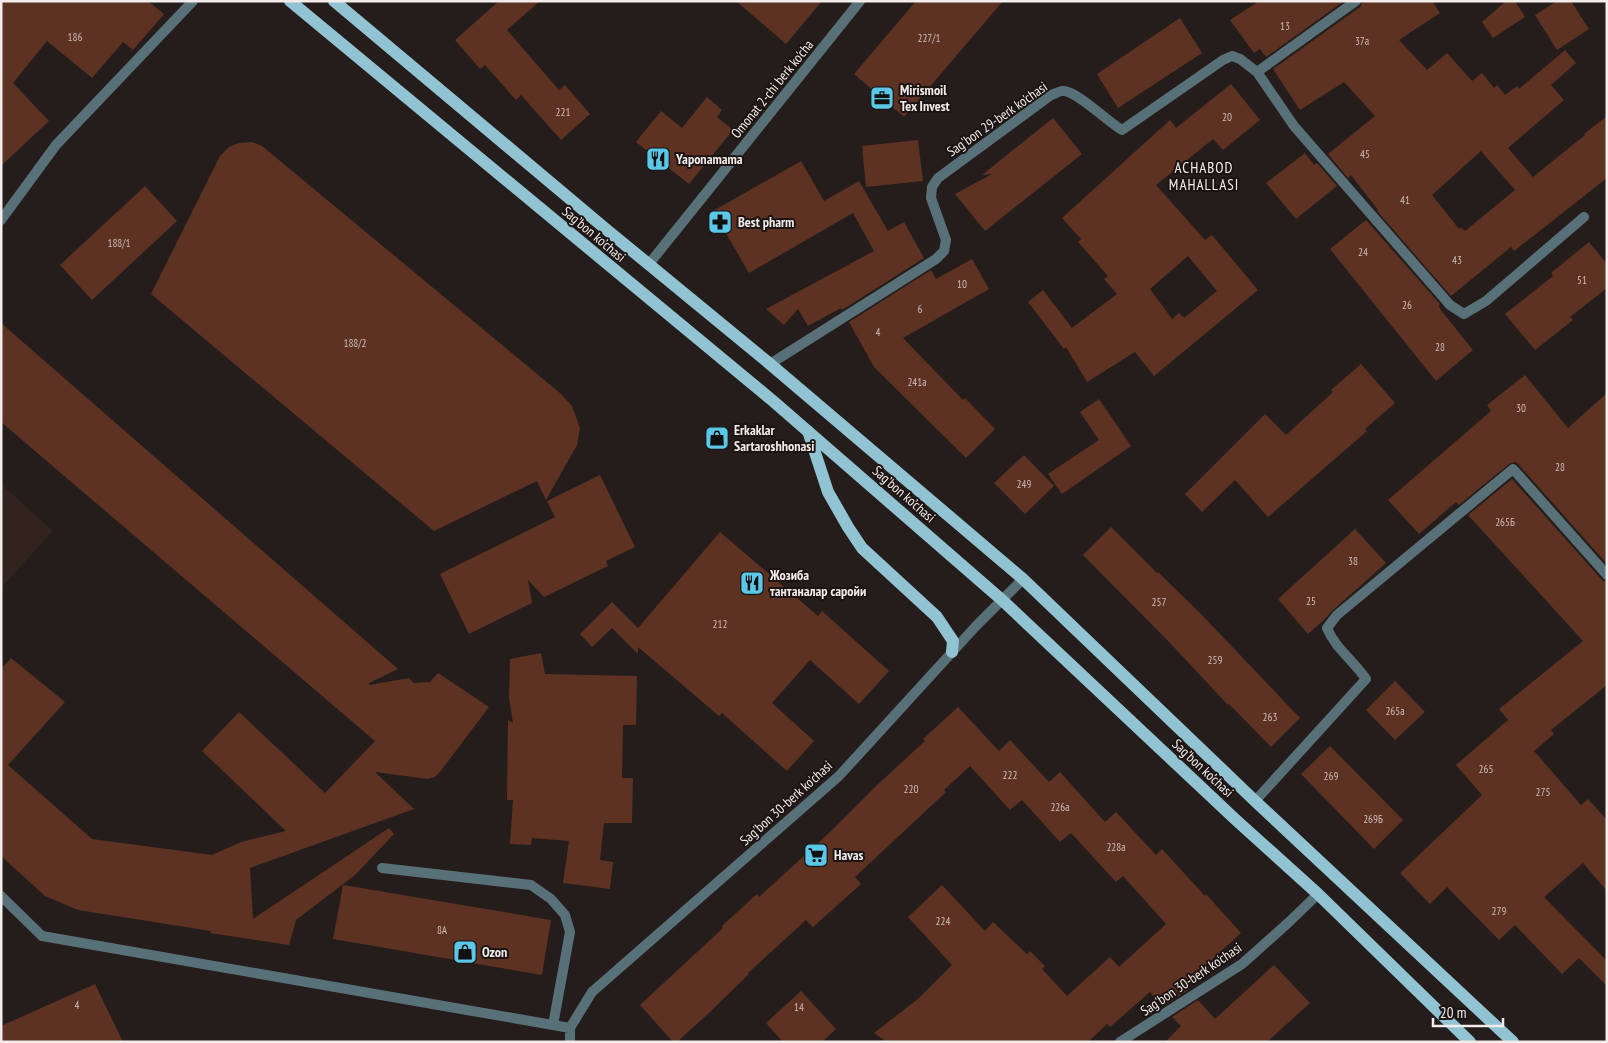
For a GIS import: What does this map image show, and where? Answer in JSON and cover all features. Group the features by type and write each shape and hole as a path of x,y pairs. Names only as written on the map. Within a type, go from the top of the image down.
{"main road":[{"name":"Sag’bon ko’chasi","path":"290,1 808,431 1002,600 1236,820 1318,894 1470,1042"},
{"name":"Sag’bon ko’chasi","path":"334,1 770,364 1023,579 1513,1042"},
{"path":"808,431 828,492 848,527 862,548 937,617 953,641 952,652"}],"street":[{"path":"1,220 56,145 192,1"},
{"name":"Omonat 2-chi berk ko'cha","path":"649,264 860,1"},
{"path":"1356,1 1257,72 1294,126 1450,305 1464,314 1486,301 1584,216"},
{"name":"Sag'bon 29-berk ko'chasi","path":"770,364 936,259 944,251 946,240 931,198 932,187 935,182 1051,96 1063,91 1074,94 1110,123 1122,130 1223,60 1232,56 1240,59 1257,72"},
{"path":"1256,801 1366,679 1331,637 1327,628 1338,615 1513,469 1607,575"},
{"name":"Sag'bon 30-berk ko'chasi","path":"570,1028 592,992 839,776 952,652 1023,579"},
{"path":"382,868 531,885 550,899 565,915 570,932 553,1025"},
{"name":"Sag'bon 30-berk ko'chasi","path":"1120,1042 1242,964 1318,894"},
{"path":"1,896 42,936 570,1028 570,1042"}],"shaded area":[{"path":"1,484 53,531 1,588"}],"building":[{"path":"1,1 148,1 164,14 133,50 123,42 92,78 47,41 13,83 49,121 1,166"},
{"path":"499,1 540,1 507,30 559,90 565,85 590,114 561,140 521,95 516,100 485,65 480,69 455,40"},
{"path":"736,1 822,1 786,44"},
{"path":"916,1 1003,1 904,117 854,74"},
{"path":"1259,1 1344,1 1266,57 1260,49 1254,53 1230,20"},
{"path":"1363,1 1432,1 1440,13 1399,40 1427,70 1447,53 1472,81 1482,73 1494,88 1497,85 1505,95 1517,86 1519,89 1565,50 1576,63 1551,85 1564,100 1508,148 1533,177 1607,116 1607,178 1514,251 1511,247 1451,296 1377,211 1351,175 1348,178 1328,154 1375,116 1344,82 1300,110 1273,69 1360,7","holes":["1481,151 1515,190 1465,231 1461,227 1459,229 1432,195"]},
{"path":"1506,1 1515,1 1525,17 1493,38 1482,22"},
{"path":"1557,1 1571,1 1589,29 1557,50 1535,15"},
{"path":"1180,18 1202,53 1118,108 1097,74"},
{"path":"1231,84 1260,120 1223,150 1213,139 1156,185 1205,240 1212,235 1258,290 1154,376 1135,352 1087,382 1066,347 1064,349 1028,302 1043,290 1072,328 1117,294 1104,279 1108,276 1078,242 1081,239 1062,218 1170,120 1176,128","holes":["1188,256 1217,291 1184,318 1179,313 1172,319 1150,289"]},
{"path":"707,97 722,110 717,117 733,130 689,184 636,142 661,111 682,128"},
{"path":"1053,118 1082,154 985,231 955,194 992,174 982,175"},
{"path":"918,140 923,181 866,187 862,146"},
{"path":"252,142 262,146 560,393 572,406 580,428 577,445 546,500 537,481 434,531 151,294 220,156 229,147 239,143"},
{"path":"1305,153 1314,165 1317,163 1337,186 1296,219 1266,183"},
{"path":"801,161 824,201 859,181 888,231 904,222 924,258 842,310 841,308 808,326 798,309 784,325 766,309 874,251 853,213 749,273 713,211"},
{"path":"145,186 177,221 92,300 60,265"},
{"path":"1366,220 1440,304 1440,309 1473,350 1436,381 1330,249"},
{"path":"1589,242 1607,264 1607,288 1570,317 1573,320 1535,350 1505,314 1553,276 1551,273"},
{"path":"972,259 989,289 903,338 963,400 965,398 995,429 966,458 874,367 849,322 931,270 936,279"},
{"path":"1,323 398,669 369,683 370,685 409,678 414,683 430,682 438,673 489,707 435,777 428,779 375,772 414,809 250,868 253,919 389,828 394,834 355,875 296,920 289,945 78,910 45,896 1,856 1,669 11,658 65,702 8,765 92,839 212,855 241,842 286,831 202,751 239,712 325,793 375,741 1,422"},
{"path":"1361,364 1395,403 1365,429 1367,431 1268,517 1235,480 1202,512 1185,494 1265,414 1286,435 1333,392 1331,390"},
{"path":"1525,375 1568,428 1607,393 1607,564 1515,462 1509,464 1459,505 1456,502 1419,534 1388,500 1491,411 1487,405"},
{"path":"1099,399 1131,446 1062,494 1048,474 1099,440 1080,412"},
{"path":"1024,455 1054,486 1025,514 994,483"},
{"path":"600,475 635,547 606,561 608,566 544,597 528,580 532,603 469,634 440,574 555,517 547,501"},
{"path":"1512,479 1602,580 1607,582 1607,685 1551,730 1554,734 1534,751 1581,805 1588,799 1607,820 1607,891 1583,863 1544,897 1607,961 1607,986 1579,958 1562,974 1515,925 1499,940 1447,887 1430,904 1400,873 1482,795 1456,765 1508,720 1499,709 1583,641 1468,515"},
{"path":"1111,527 1202,615 1300,718 1271,747 1083,555"},
{"path":"1355,529 1386,563 1308,634 1278,599"},
{"path":"720,532 818,616 822,611 889,671 859,704 810,660 772,703 814,741 787,771 722,713 719,716 638,647 638,654 612,628 592,647 580,634 612,602 638,628"},
{"path":"541,653 545,674 637,676 636,725 623,725 622,778 633,778 632,823 604,823 600,860 613,862 610,889 563,883 569,841 532,838 531,845 510,844 513,800 507,800 508,720 513,723 509,698 510,659"},
{"path":"1395,681 1425,712 1395,740 1366,710"},
{"path":"958,707 999,751 1010,740 1049,782 1060,772 1105,822 1116,812 1156,855 1162,849 1241,933 1184,985 1188,990 1163,1006 1150,992 1110,1027 1107,1024 1088,1042 887,1042 874,1033 919,998 952,965 908,917 942,885 985,931 993,922 1027,954 1030,951 1045,966 1042,969 1067,996 1110,957 1119,967 1166,924 1123,876 1116,882 1071,833 1060,842 1022,800 1010,810 970,766 944,790 946,792 855,877 861,884 813,927 806,920 748,973 710,1012 677,1042 673,1042 640,1005 757,894 759,897 830,832 925,741 923,739"},
{"path":"1330,746 1403,820 1374,849 1301,774"},
{"path":"343,885 551,920 542,975 333,939"},
{"path":"1274,965 1310,1003 1267,1042 1165,1042 1181,1026 1172,1017 1198,1000 1215,1019"},
{"path":"95,984 123,1042 1,1042 1,1026"},
{"path":"801,991 836,1029 822,1042 783,1042 766,1023"}],"place":[{"name":"Mirismoil Tex Invest","path":"882,98"},
{"name":"Yaponamama","path":"658,159"},
{"name":"Best pharm","path":"720,222"},
{"name":"Erkaklar Sartaroshhonasi","path":"717,438"},
{"name":"Жозиба тантаналар саройи","path":"752,583"},
{"name":"Havas","path":"816,855"},
{"name":"Ozon","path":"465,952"}],"district":[{"name":"ACHABOD MAHALLASI","path":"1204,176"}]}
